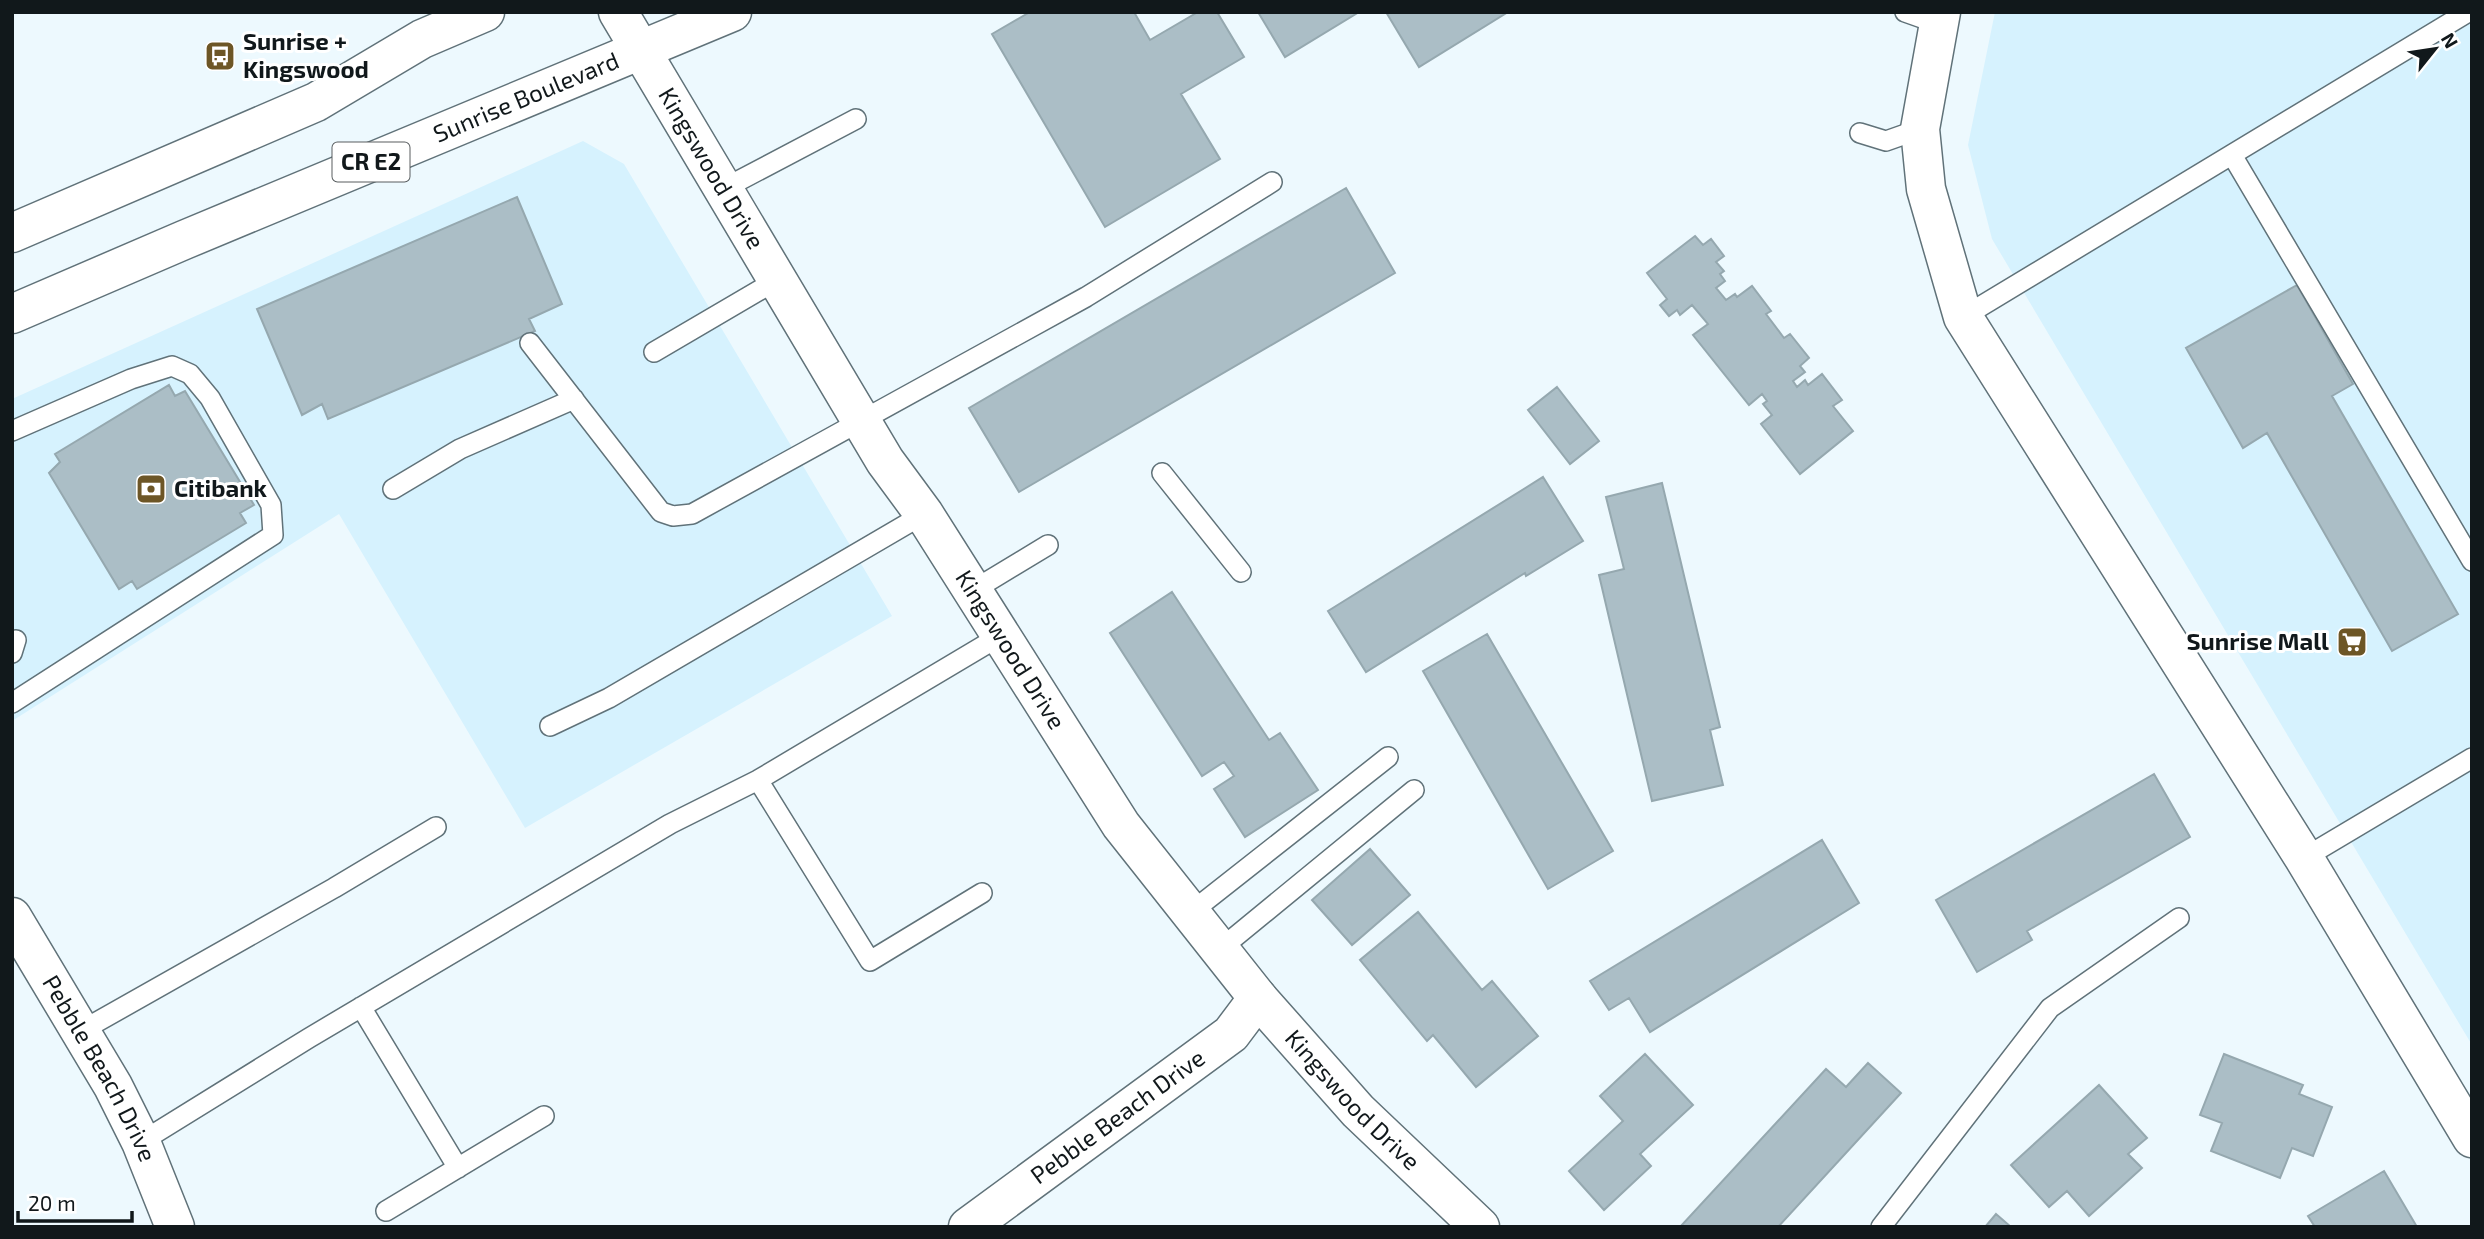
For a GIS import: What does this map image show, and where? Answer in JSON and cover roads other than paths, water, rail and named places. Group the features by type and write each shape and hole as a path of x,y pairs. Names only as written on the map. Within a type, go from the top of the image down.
{"street":[{"path":"12,233 316,102 422,39 485,12"},
{"name":"Kingswood Drive","path":"618,12 886,461 924,514 1121,825 1258,998 1358,1111 1480,1227"},
{"name":"Sunrise Boulevard","path":"12,314 732,12"},
{"path":"1928,16 1920,129 1926,189 1963,317 2304,858 2472,1138"},
{"name":"Pebble Beach Drive","path":"12,916 113,1086 141,1142 175,1227"},
{"name":"Pebble Beach Drive","path":"970,1226 1231,1034 1258,998"}],"lane":[{"path":"1963,317 2468,12"},
{"path":"723,189 856,119"},
{"path":"1860,133 1886,141 1920,129"},
{"path":"2232,155 2472,561"},
{"path":"530,343 661,512 673,516 692,514 1086,297 1272,182"},
{"path":"654,352 777,280"},
{"path":"12,431 131,379 172,366 190,374 210,398 271,505 273,535 12,703"},
{"path":"393,489 460,449 574,399"},
{"path":"1162,473 1241,572"},
{"path":"550,726 609,698 924,514"},
{"path":"972,591 1048,545"},
{"path":"141,1142 361,1007 670,824 758,780 1000,636"},
{"path":"1190,913 1388,757"},
{"path":"2304,858 2472,758"},
{"path":"758,780 870,961 982,893"},
{"path":"1219,950 1414,790"},
{"path":"82,1031 436,827"},
{"path":"1881,1227 2050,1008 2179,918"},
{"path":"361,1007 458,1168"},
{"path":"386,1211 544,1116"}],"place":[{"name":"Sunrise + Kingswood","path":"220,56"},
{"name":"Citibank","path":"151,489"},
{"name":"Sunrise Mall","path":"2352,642"}]}
